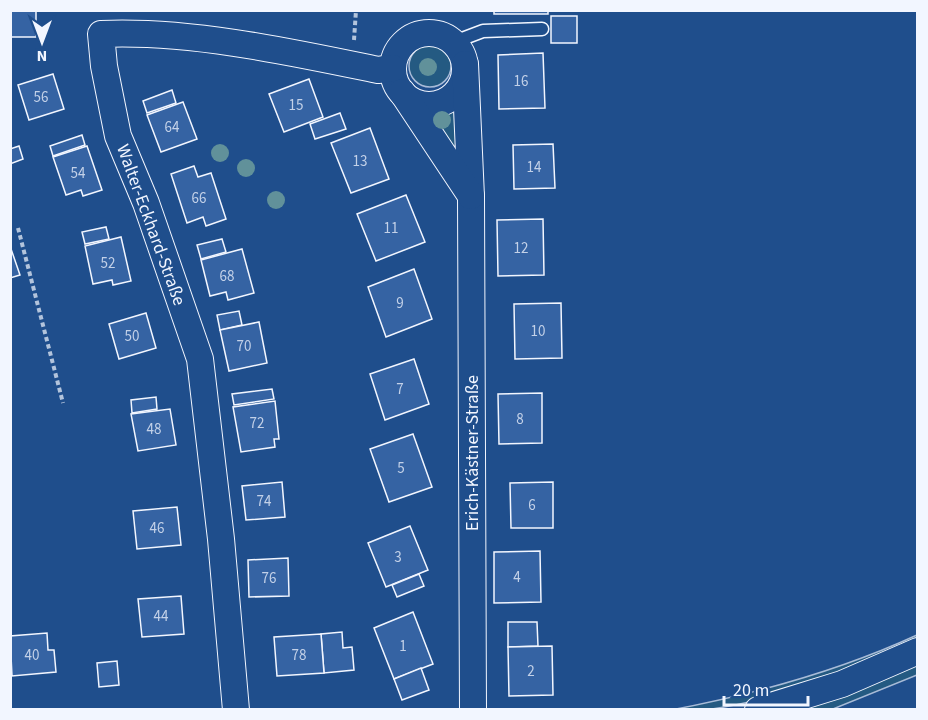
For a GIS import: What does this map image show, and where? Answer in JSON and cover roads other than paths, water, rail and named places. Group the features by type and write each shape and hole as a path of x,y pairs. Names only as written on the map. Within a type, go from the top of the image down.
{"street":[{"name":"Walter-Eckhard-Straße","path":"236,710 221,539 200,359 146,203 118,136 104,66 101,34 142,32 267,48 378,70 397,80"},
{"path":"397,80 411,100 423,104 443,101 462,85 459,53 433,33 421,34 400,47 397,80 471,197"},
{"name":"Erich-Kästner-Straße","path":"459,53 471,197 473,710"},
{"path":"758,710 843,684 918,651"}],"lane":[{"path":"459,53 483,31 542,28"}]}
